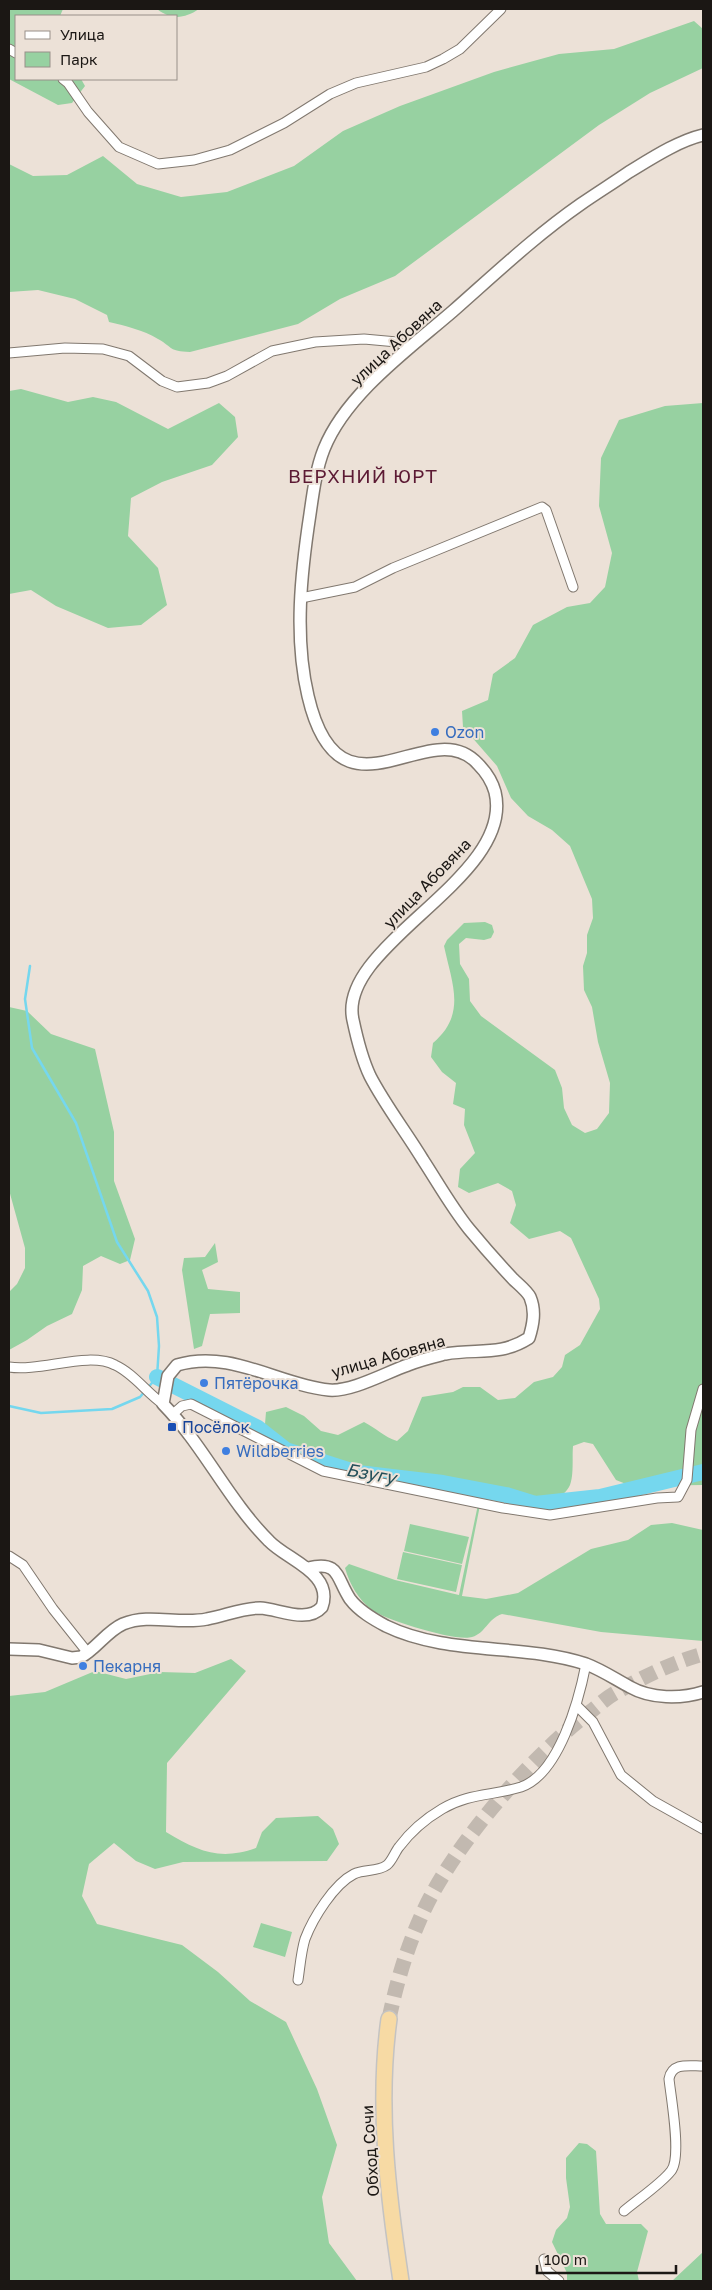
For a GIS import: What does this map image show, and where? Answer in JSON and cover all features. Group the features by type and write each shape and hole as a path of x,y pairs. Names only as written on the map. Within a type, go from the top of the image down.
{"highway":[{"name":"Обход Сочи","path":"389,2019 383,2105 388,2172 401,2281"}],"street":[{"path":"64,80 88,112 119,147 158,164 194,160 230,150 284,123 330,94 356,83 426,67 443,59 460,49 501,9"},
{"name":"улица Абовяна","path":"163,1404 164,1387 168,1376 177,1365 206,1361 233,1364 316,1387 340,1390 411,1364 447,1354 485,1352 515,1347 529,1338 534,1320 530,1296 466,1226 370,1075 351,1014 354,993 370,966 476,860 491,837 497,815 495,791 487,774 473,758 456,750 438,750 384,763 352,763 332,750 319,729 308,699 301,642 301,598 305,542 313,493 324,449 342,417 372,382 526,247 578,206 645,162 692,138 703,135"},
{"path":"9,353 65,348 103,349 129,356 162,381 177,387 208,383 227,376 272,351 315,342 364,339 397,342 410,348"},
{"path":"301,598 355,587 393,568 542,507 546,510 573,587"},
{"path":"9,1367 61,1365 93,1359 103,1360 118,1366 173,1414 201,1451 235,1503 269,1542 280,1552 308,1568 322,1585 324,1601 319,1611 310,1615 262,1608 240,1610 207,1619 188,1621 134,1620 121,1625 81,1657 72,1658 39,1650 9,1649"},
{"path":"173,1414 182,1406 191,1404 322,1471 527,1513 550,1515 657,1498 678,1497 687,1480 691,1430 703,1389"},
{"path":"9,1556 23,1565 53,1609 88,1653"},
{"path":"308,1568 325,1565 336,1571 350,1598 360,1609 374,1620 394,1630 443,1643 537,1652 586,1664 641,1692 672,1697 690,1696 703,1692"},
{"path":"298,1980 305,1940 315,1918 338,1886 354,1874 380,1869 388,1865 399,1847 422,1822 443,1809 464,1798 520,1787 533,1781 542,1773 556,1751 576,1705 586,1664"},
{"path":"576,1705 593,1722 621,1776 653,1801 703,1829"},
{"path":"624,2211 672,2170 675,2157 676,2135 669,2079 670,2072 673,2068 681,2066 703,2066"},
{"path":"544,2259 547,2271 559,2281"}],"green space":[{"path":"9,9 63,9 60,15 15,15 15,80 82,80 85,86 72,103 58,105 9,79"},
{"path":"157,9 199,9 188,15 178,17 178,15 162,13"},
{"path":"694,21 703,29 703,68 650,93 599,125 395,276 340,299 298,324 190,352 183,352 146,333 109,322 107,315 75,299 38,290 9,292 9,164 33,176 67,175 103,156 137,184 181,197 227,192 294,166 343,131 400,106 494,72 559,54 614,49"},
{"path":"21,389 68,402 93,397 116,402 168,429 219,403 235,417 238,437 212,465 162,482 131,498 128,536 158,568 167,605 141,625 108,628 56,606 31,590 9,594 9,391"},
{"path":"703,403 703,1485 631,1486 616,1480 593,1444 584,1442 573,1446 570,1485 564,1493 555,1498 543,1501 530,1501 482,1495 462,1596 486,1599 518,1593 591,1549 628,1540 651,1525 672,1523 703,1530 703,1641 601,1632 502,1614 493,1619 477,1635 472,1637 464,1638 437,1633 391,1619 372,1610 355,1591 345,1568 349,1564 395,1580 459,1595 480,1495 413,1483 378,1480 331,1470 291,1454 264,1436 266,1412 286,1407 304,1416 321,1431 338,1435 364,1422 397,1441 408,1431 422,1397 453,1392 463,1387 480,1387 498,1400 515,1398 534,1382 553,1377 562,1367 565,1355 580,1345 600,1309 599,1299 571,1238 560,1231 529,1239 510,1223 516,1205 512,1191 498,1183 469,1193 458,1187 460,1169 475,1153 464,1125 465,1109 453,1104 456,1083 442,1072 431,1057 433,1043 444,1032 454,1010 453,986 444,946 447,940 464,923 485,922 492,925 494,932 491,938 484,940 466,938 459,944 460,964 469,979 470,1001 481,1016 555,1070 562,1088 564,1108 572,1125 585,1133 597,1129 609,1113 610,1083 598,1042 592,1007 584,990 583,966 587,953 587,935 593,918 592,899 570,846 552,830 528,816 511,798 497,766 463,727 462,711 488,700 493,674 515,658 533,625 567,607 590,603 605,587 612,553 599,506 601,458 619,420 665,406"},
{"path":"9,1007 27,1011 51,1034 95,1049 114,1132 114,1181 135,1239 130,1260 120,1264 101,1256 83,1266 82,1290 72,1314 47,1326 9,1350 9,1292 17,1284 25,1268 25,1248 9,1190"},
{"path":"215,1243 218,1262 202,1270 208,1289 240,1292 240,1313 210,1314 202,1346 194,1349 182,1270 184,1258 205,1257"},
{"path":"410,1524 469,1537 462,1564 404,1551"},
{"path":"403,1552 462,1565 456,1592 397,1579"},
{"path":"231,1659 246,1671 167,1763 166,1832 199,1849 220,1854 231,1854 256,1848 262,1832 276,1818 318,1816 333,1829 339,1844 327,1861 183,1862 155,1869 136,1861 114,1843 89,1864 82,1896 97,1924 182,1945 218,1972 250,2001 286,2022 317,2089 337,2145 322,2197 329,2243 357,2281 9,2281 9,1696 45,1692 95,1671 126,1679 160,1672 195,1673"},
{"path":"261,1923 292,1932 285,1957 253,1947"},
{"path":"579,2143 587,2144 596,2151 600,2214 606,2224 641,2224 648,2231 637,2272 639,2281 567,2281 567,2273 552,2242 556,2230 567,2218 570,2207 566,2178 566,2158"},
{"path":"703,2252 703,2281 672,2281"}],"waterway":[{"path":"9,1406 41,1413 112,1409 140,1397 157,1377 159,1346 157,1317 148,1291 117,1242 76,1123 32,1048 25,999 30,966"},
{"name":"Бзугу","path":"157,1377 258,1428 286,1450 358,1473 443,1483 506,1495 535,1504 600,1497 703,1472"}],"tunnel":[{"path":"389,2019 404,1962 425,1908 456,1855 497,1802 544,1752 610,1696 659,1670 703,1654"}],"place":[{"name":"Ozon","path":"435,732"},
{"name":"Пятёрочка","path":"204,1383"},
{"name":"Посёлок","path":"172,1427"},
{"name":"Wildberries","path":"226,1451"},
{"name":"Пекарня","path":"83,1666"}],"district":[{"name":"ВЕРХНИЙ ЮРТ","path":"363,475"}]}
